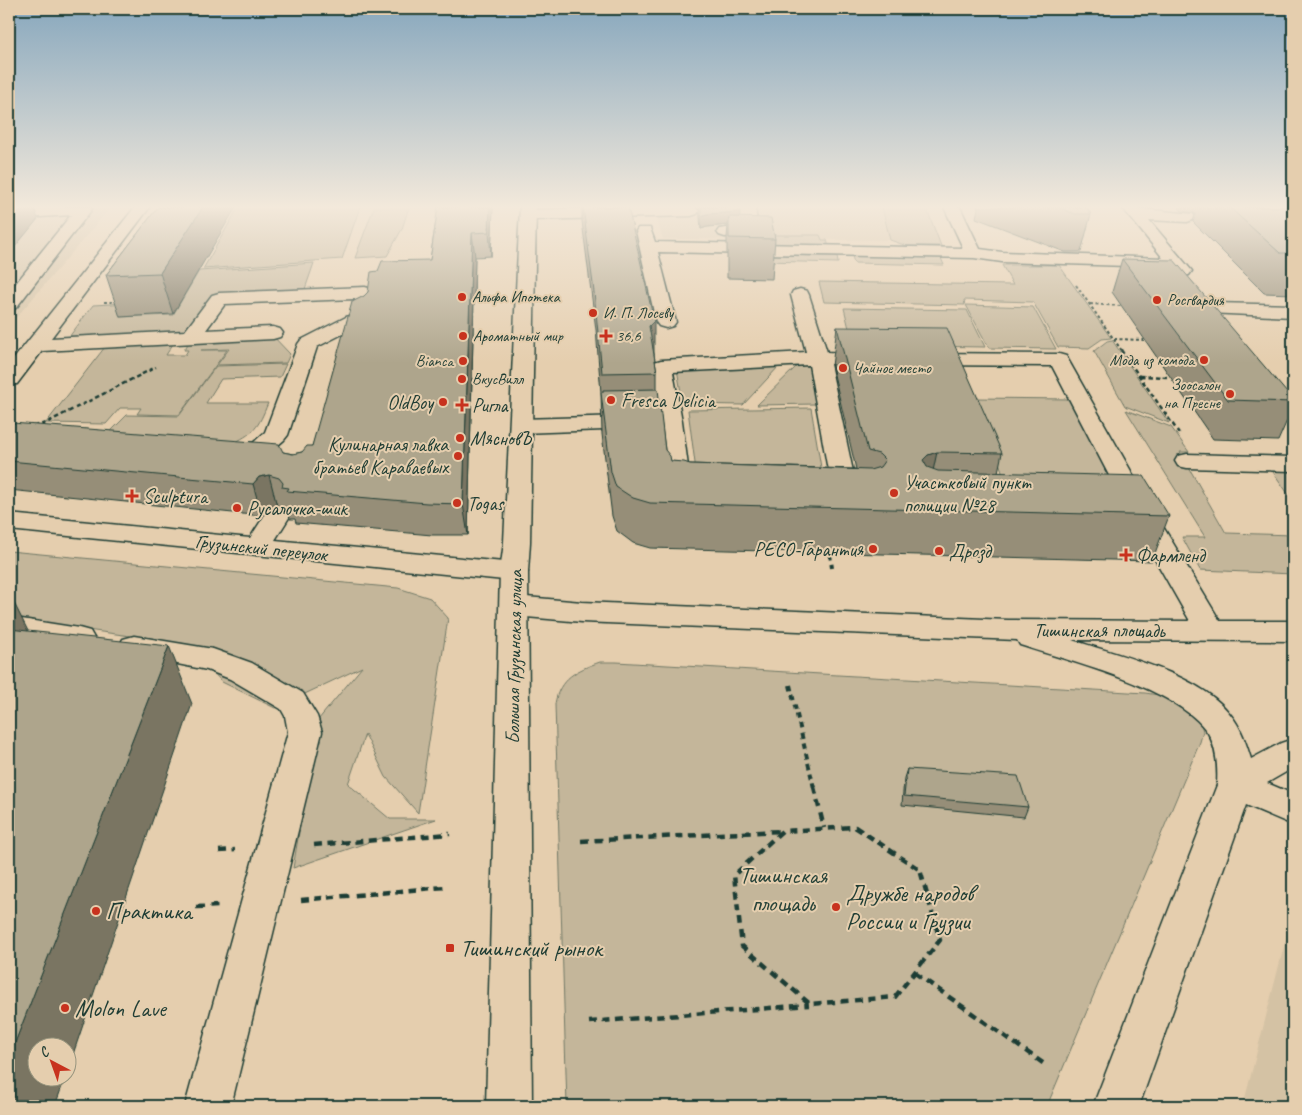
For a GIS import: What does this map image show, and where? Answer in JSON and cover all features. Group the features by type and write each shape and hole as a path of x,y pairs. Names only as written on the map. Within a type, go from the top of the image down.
{"street":[{"path":"9,304 44,259"},
{"path":"9,379 103,259"},
{"name":"Большая Грузинская улица","path":"509,1106 514,589 526,259"},
{"path":"651,259 666,322"},
{"path":"1059,259 1175,262"},
{"path":"1173,259 1232,330"},
{"path":"191,338 218,299 365,293 361,317 308,344 276,436 262,447 240,453 211,451"},
{"path":"800,295 806,308 819,358 844,504"},
{"path":"1203,296 1293,311"},
{"path":"35,345 272,333"},
{"path":"708,498 689,498 679,493 671,421 661,366 819,358 1059,360 1140,510 1210,630"},
{"path":"521,426 671,421"},
{"path":"262,447 288,459"},
{"path":"1192,461 1293,464"},
{"path":"1111,510 1140,510"},
{"path":"257,547 277,516"},
{"name":"Грузинский переулок","path":"9,522 257,547 514,589"},
{"name":"Тишинская площадь","path":"514,589 592,612 1008,630 1293,631"},
{"path":"9,627 178,652 213,660 241,671 292,702 301,716 305,732 208,1106"},
{"path":"1008,630 1181,691 1203,705 1218,722 1229,740 1235,760 1235,786 1116,1106"},
{"path":"1235,786 1293,752"},
{"path":"1235,786 1293,810"}],"path":[{"path":"1058,259 1140,376 1192,461"},
{"path":"102,302 121,302"},
{"path":"1090,304 1121,306"},
{"path":"1114,339 1144,340"},
{"path":"27,427 46,423 161,364"},
{"path":"1140,376 1170,377"},
{"path":"830,554 832,568"},
{"path":"790,685 824,828"},
{"path":"581,841 856,827 920,870 940,940 895,998 589,1022"},
{"path":"782,830 734,875 742,946 810,1004"},
{"path":"276,848 450,834"},
{"path":"196,908 445,887"},
{"path":"915,973 1047,1066"}],"shaded area":[{"path":"9,259 66,259 9,326"},
{"path":"1293,911 1293,1106 1243,1106"}],"green space":[{"path":"209,259 342,259 203,269"},
{"path":"766,259 837,259 838,263 766,261"},
{"path":"853,259 941,259 944,265 854,263"},
{"path":"314,263 305,289 298,291 225,294 193,330 66,341 93,305 128,303 119,317 173,315 199,271"},
{"path":"1002,265 1059,265 1111,338 1102,339 1089,348 1058,347 1033,302 964,300 965,305 824,302 819,282 1013,285"},
{"path":"966,305 1033,307 1056,349 989,348"},
{"path":"844,308 967,310 985,347 853,345"},
{"path":"271,334 290,354 286,363 217,365 229,349 201,350 227,350 179,415 137,414 141,408 120,408 106,424 46,423 105,347 173,344 166,355 185,355 188,350 184,350 192,338"},
{"path":"1112,340 1169,423 1125,406 1094,351 1107,341"},
{"path":"286,364 280,377 221,379 206,403 268,403 254,429 245,437 229,445 101,441 127,415 179,416 216,366"},
{"path":"812,364 816,404 757,405 798,365"},
{"path":"780,365 743,405 683,404 677,369"},
{"path":"976,398 1069,399 1127,505 1013,502"},
{"path":"811,408 825,491 698,486 688,410"},
{"path":"1126,410 1171,427 1189,452 1180,452 1226,533 1293,535 1293,574 1200,570 1182,537 1205,537"},
{"path":"1271,469 1293,470 1293,501"},
{"path":"9,551 398,588 430,598 448,618 418,813 386,777 365,734 348,784 390,819 436,819 293,868 318,720 362,667 275,708 222,682 187,644 9,619"},
{"name":"Тишинская площадь","path":"600,662 1145,693 1166,696 1198,715 1203,731 1200,742 1047,1106 567,1106 555,704 560,688 570,676"}],"building":[{"path":"118,259 169,259 160,273 106,275"},
{"path":"471,259 463,504 427,503 287,491 289,488 282,487 283,483 279,478 269,475 259,477 253,484 9,461 9,426 12,423 279,444 283,452 293,454 302,452 307,446 312,446 352,302 368,292 371,272 378,271 382,261"},
{"path":"590,259 640,259 654,321 649,326 657,372 602,373"},
{"path":"1122,259 1174,260 1293,402 1228,400"},
{"path":"837,327 947,328 1002,453 937,452 928,455 923,460 927,467 938,471 1144,476 1169,516 650,503 633,498 616,487 611,472 601,393 603,390 658,389 665,450 670,456 671,461 690,464 870,470 880,467 885,460 879,454 868,451"},
{"path":"9,629 169,646 9,1058"},
{"path":"907,769 1018,776 1028,807 904,796"}],"place":[{"name":"Альфа Ипотека","path":"462,297"},
{"name":"Росгвардия","path":"1157,300"},
{"name":"И. П. Лосеву","path":"593,313"},
{"name":"Ароматный мир","path":"463,336"},
{"name":"36,6","path":"606,336"},
{"name":"Мода из комода","path":"1204,360"},
{"name":"Bianca","path":"463,361"},
{"name":"Чайное место","path":"843,368"},
{"name":"ВкусВилл","path":"462,379"},
{"name":"Зоосалон на Пресне","path":"1230,394"},
{"name":"Fresca Delicia","path":"611,400"},
{"name":"OldBoy","path":"443,402"},
{"name":"Ригла","path":"462,405"},
{"name":"МясновЪ","path":"460,438"},
{"name":"Кулинарная лавка братьев Караваевых","path":"458,456"},
{"name":"Участковый пункт полиции №28","path":"894,493"},
{"name":"Sculptura","path":"132,496"},
{"name":"Togas","path":"457,503"},
{"name":"Русалочка-шик","path":"237,508"},
{"name":"РЕСО-Гарантия","path":"873,549"},
{"name":"Дрозд","path":"939,551"},
{"name":"Фармленд","path":"1126,555"},
{"name":"Дружбе народов России и Грузии","path":"836,907"},
{"name":"Практика","path":"96,911"},
{"name":"Тишинский рынок","path":"450,948"},
{"name":"Molon Lave","path":"65,1008"}]}
